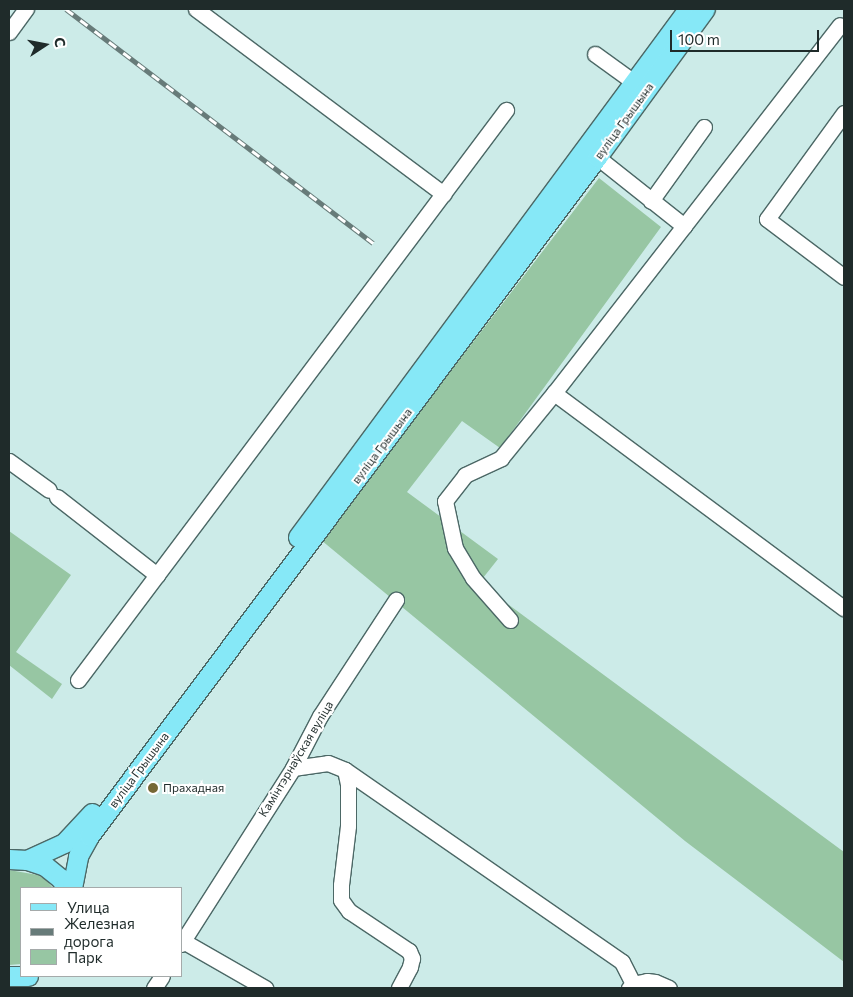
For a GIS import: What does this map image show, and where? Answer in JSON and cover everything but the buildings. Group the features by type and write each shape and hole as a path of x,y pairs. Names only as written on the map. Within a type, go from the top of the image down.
{"main road":[{"name":"вуліца Грышына","path":"72,887 78,856 89,836 591,153 692,11"},
{"name":"вуліца Грышына","path":"18,859 64,843 80,828 591,153"},
{"path":"18,859 53,872 66,887"}],"street":[{"path":"9,32 26,9"},
{"path":"196,9 443,194"},
{"path":"510,620 473,578 455,548 445,501 465,475 501,458 554,393 840,25"},
{"path":"595,54 639,86"},
{"path":"78,680 506,110"},
{"path":"844,113 767,219 844,277"},
{"path":"651,200 704,126"},
{"path":"591,153 684,226"},
{"path":"554,393 844,608"},
{"path":"9,461 157,575"},
{"name":"Камінтэрнаўская вуліца","path":"182,943 293,768 320,716 396,600"},
{"path":"293,768 328,763 345,770 622,962 631,986 647,980 669,988"},
{"path":"345,770 348,784 348,826 341,900 349,911 409,951 412,958 410,967 399,988"},
{"path":"182,943 265,988"},
{"path":"154,988 161,977"}],"green space":[{"path":"599,178 661,227 500,448 462,421 407,492 498,559 479,583 844,852 844,962 685,841 321,540"},
{"path":"9,531 71,575 16,652 62,684 52,699 9,665"},
{"path":"9,870 38,875 52,887 20,887 20,964 9,965"}],"railway":[{"path":"66,9 373,243"}],"place":[{"name":"Прахадная","path":"153,788"}]}
